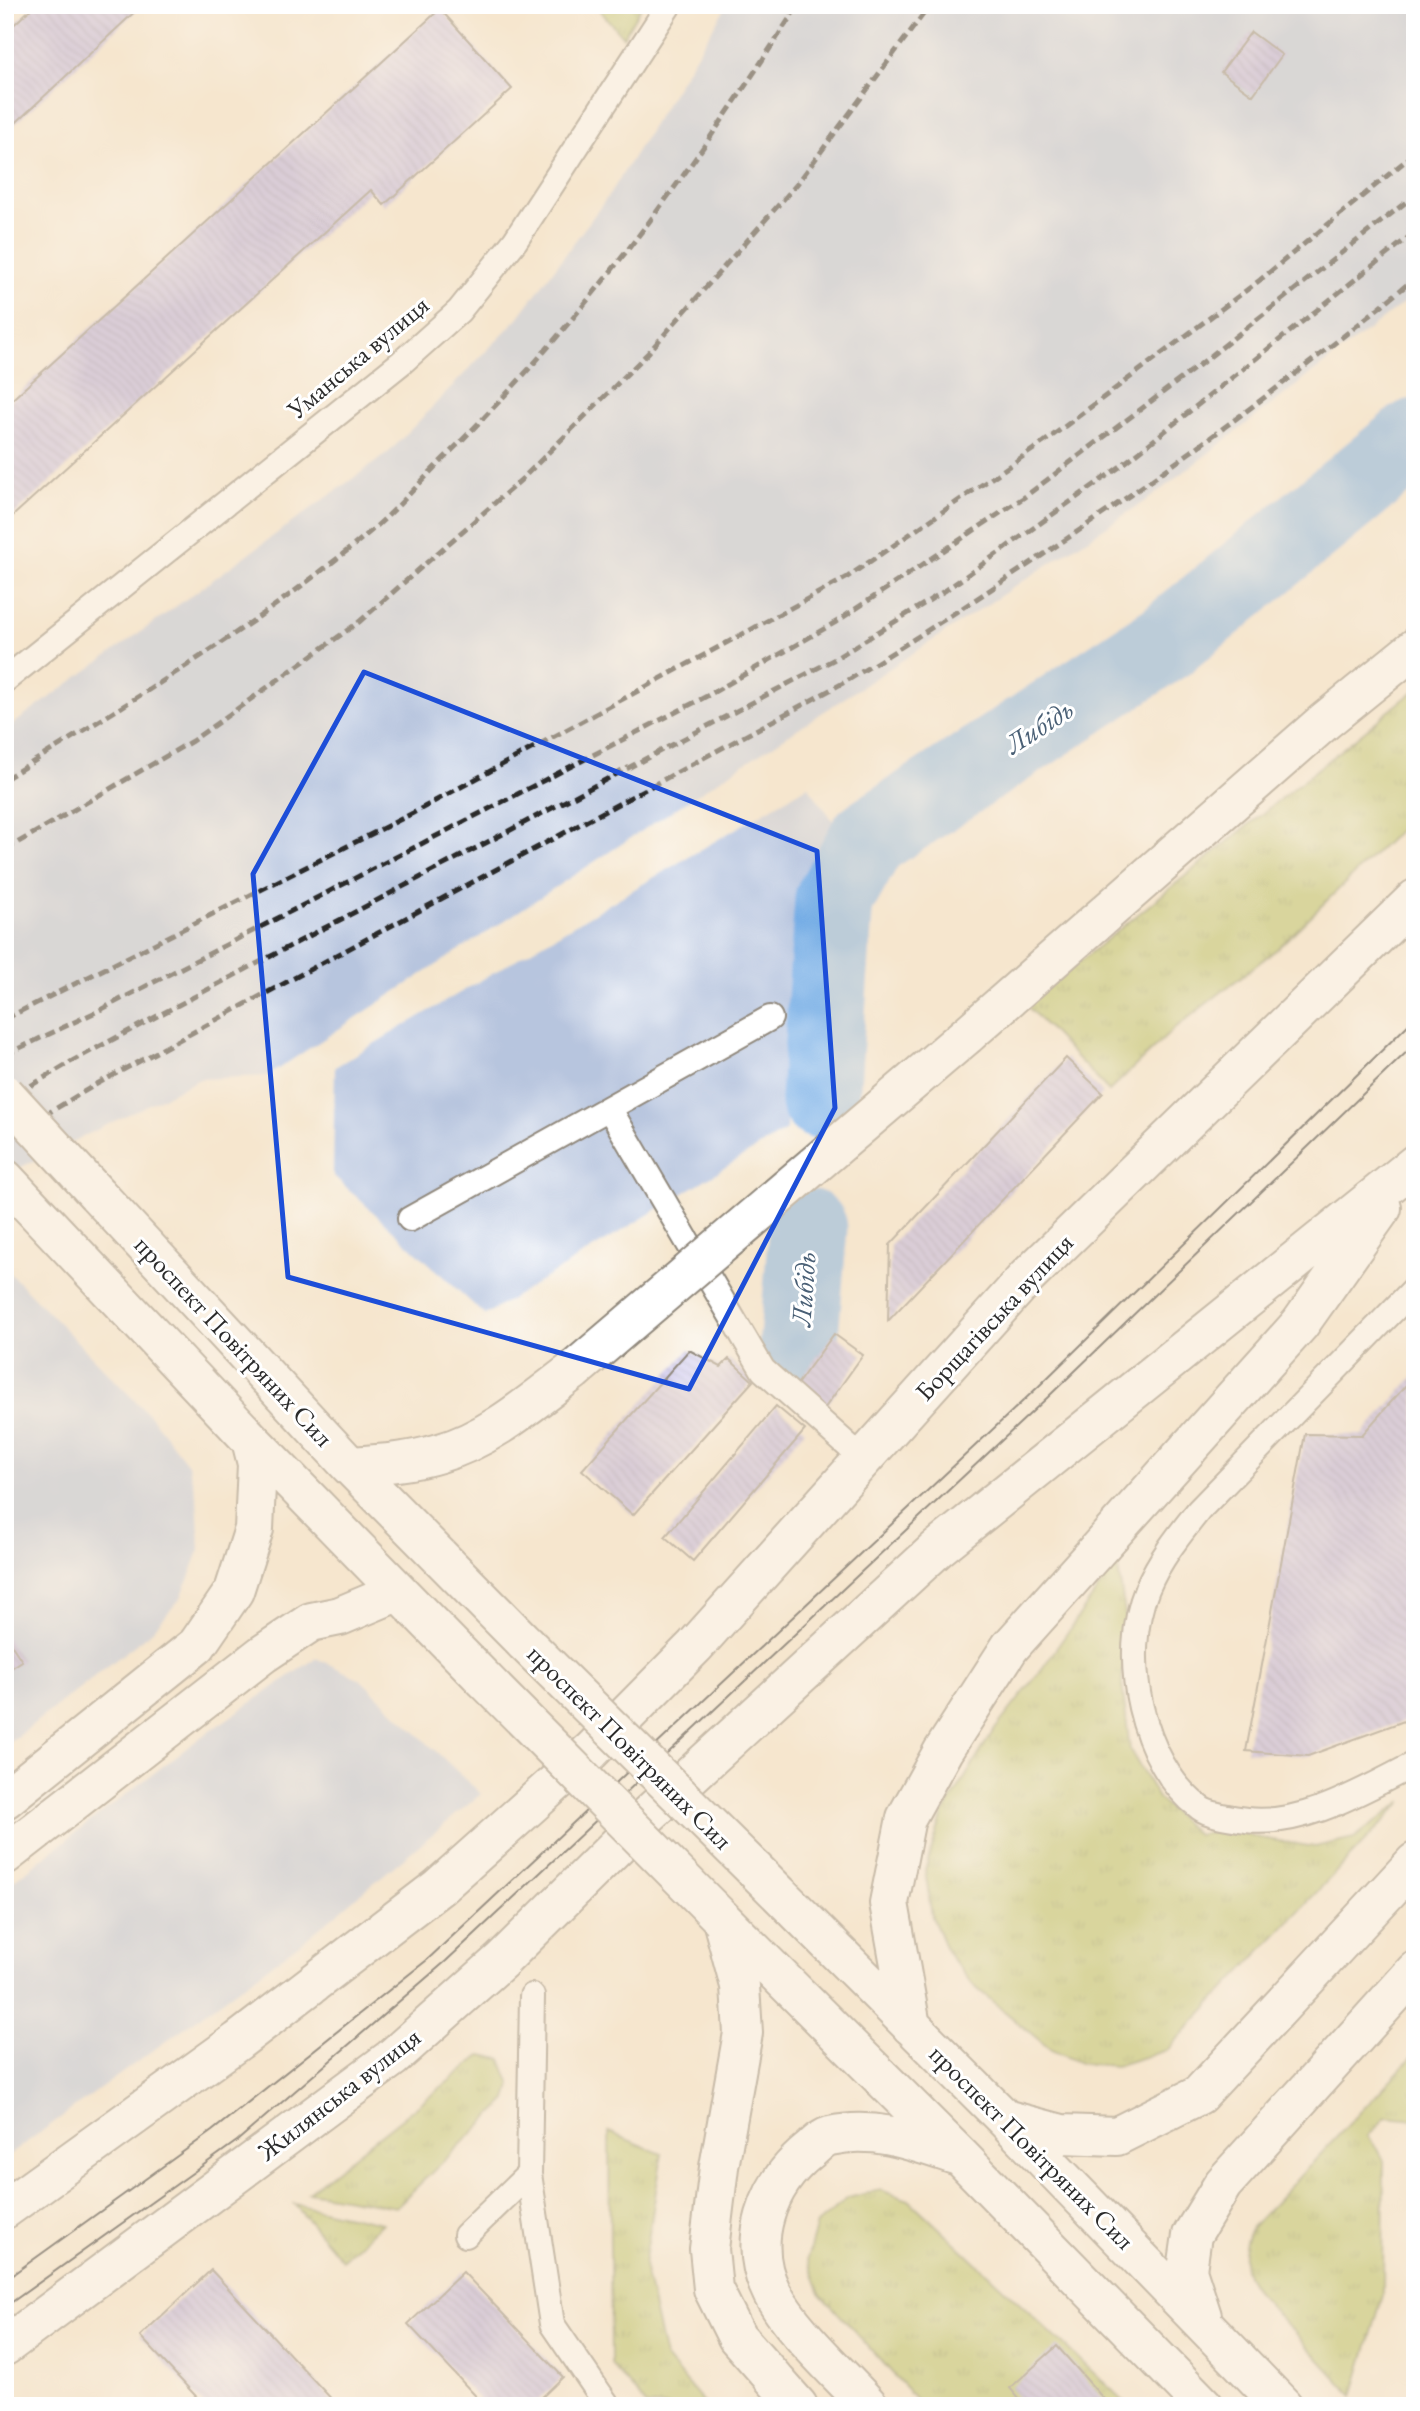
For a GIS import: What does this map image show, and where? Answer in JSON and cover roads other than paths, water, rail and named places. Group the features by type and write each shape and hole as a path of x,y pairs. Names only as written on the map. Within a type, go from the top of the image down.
{"main road":[{"path":"350,1466 399,1462 443,1453 505,1422 573,1371 967,1035 1325,721 1415,648"},
{"name":"Борщагівська вулиця","path":"5,2209 238,2041 439,1887 591,1751 695,1646 1027,1277 1415,900"},
{"name":"проспект Повітряних Сил","path":"5,1094 350,1466 1005,2119 1275,2397"},
{"path":"911,2026 888,1903 906,1818 943,1751 1010,1647 1300,1324 1413,1165"},
{"name":"Жилянська вулиця","path":"5,2346 392,2058 502,1960 649,1814 937,1549 1413,1165"},
{"name":"проспект Повітряних Сил","path":"5,1179 397,1592 961,2157 1204,2406"},
{"path":"5,1799 197,1645 234,1591 254,1529 257,1464 251,1440"},
{"path":"5,1855 263,1654 311,1622 340,1616 397,1592"},
{"path":"1005,2119 1062,2134 1117,2136 1199,2095 1415,1862"},
{"path":"721,1918 740,1986 743,2034 719,2167 709,2249 713,2289 737,2337 798,2406"},
{"path":"1204,2321 1187,2270 1192,2235 1223,2183 1415,1971"},
{"path":"869,2406 801,2331 772,2293 760,2253 765,2209 789,2168 827,2137 868,2131 903,2137 961,2157"}],"lane":[{"name":"Уманська вулиця","path":"5,680 402,362 459,310 515,241 669,5"},
{"path":"410,1219 770,1018"},
{"path":"609,1108 763,1370 863,1459"},
{"path":"1415,1288 1199,1510 1169,1548 1146,1591 1135,1643 1139,1702 1152,1745 1177,1786 1202,1810 1247,1820 1294,1816 1346,1798 1415,1765"},
{"path":"531,1996 529,2174 552,2324 608,2406"},
{"path":"466,2235 529,2174"}],"waterway":[{"name":"Либідь","path":"820,1100 834,900 868,839 1166,642 1415,438"},
{"name":"Либідь","path":"798,1349 808,1228"}],"tram line":[{"path":"5,2280 212,2131 427,1960 1039,1386 1415,1018"},
{"path":"5,2307 237,2141 446,1961 1048,1397 1415,1044"}],"railway":[{"path":"5,779 143,693 279,603 393,511 489,413 586,303 675,187 798,5"},
{"path":"5,850 192,741 359,622 522,479 648,353 797,184 930,5"},
{"path":"5,1019 413,813 846,578 1044,442 1260,280 1415,153"},
{"path":"5,1055 102,1009 707,696 836,622 1023,498 1198,366 1415,195"},
{"path":"5,1101 74,1060 833,660 946,590 1121,466 1415,232"},
{"path":"5,1139 95,1085 845,682 919,636 1137,490 1278,387 1415,278"}]}
